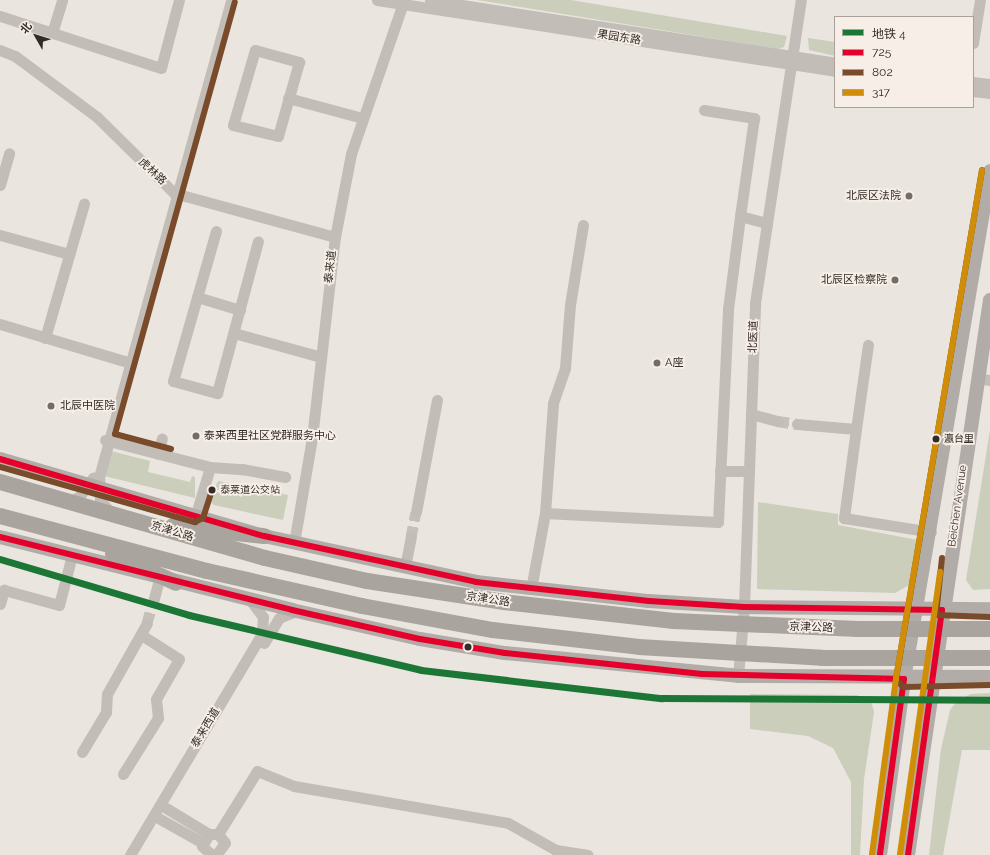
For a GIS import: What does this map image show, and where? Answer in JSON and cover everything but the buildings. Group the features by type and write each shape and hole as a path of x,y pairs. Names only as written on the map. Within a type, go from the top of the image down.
{"highway":[{"name":"京津公路","path":"0,482 265,558 367,581 512,603 674,621 858,629 990,629"},
{"path":"0,516 83,539 362,606 493,630 639,647 822,658 990,658"},
{"path":"145,524 264,536"},
{"path":"83,539 176,583"}],"main road":[{"name":"Beichen Avenue","path":"880,855 904,679 931,532 990,171"},
{"name":"Beichen Avenue","path":"908,855 934,678 942,610 983,379 990,300"},
{"path":"0,459 196,514 264,536 405,568 531,589 744,607 916,610 990,609"},
{"path":"0,537 158,579 296,611 420,639 505,653 738,676 904,679 990,676"}],"street":[{"path":"53,30 62,0"},
{"path":"0,16 53,30 58,36 161,68 179,0"},
{"path":"176,193 227,0"},
{"path":"67,502 79,497 94,486 231,0"},
{"name":"果园东路","path":"377,0 403,2 793,61 834,63"},
{"name":"果园东路","path":"430,0 793,61 834,71"},
{"name":"北医道","path":"738,676 744,607 755,303 793,61 801,0"},
{"path":"974,37 980,0"},
{"name":"泰来道","path":"294,543 321,357 335,237 351,154 362,118 403,2"},
{"name":"虎林路","path":"0,50 15,56 97,117 176,193 335,237"},
{"path":"255,50 299,62 288,98 278,136 233,125 255,50"},
{"path":"974,82 990,84"},
{"path":"974,91 990,93"},
{"path":"288,98 362,118"},
{"path":"545,513 718,522 728,309 754,118 704,110"},
{"path":"0,185 9,153"},
{"path":"45,338 84,204"},
{"path":"740,216 767,223"},
{"path":"531,589 545,513 553,403 565,368 570,305 583,225"},
{"path":"216,231 173,381 216,393 234,333 258,241"},
{"path":"0,235 69,254"},
{"path":"197,297 240,310"},
{"path":"0,324 128,362"},
{"path":"234,333 321,357"},
{"path":"868,345 844,518 931,532"},
{"path":"416,512 437,400"},
{"path":"751,414 778,421"},
{"path":"797,424 856,429"},
{"path":"158,454 162,438"},
{"path":"107,440 210,467 242,469 285,477"},
{"path":"196,514 210,467"},
{"path":"720,471 749,471"},
{"path":"94,486 103,505 112,514"},
{"path":"405,568 411,537"},
{"path":"0,604 4,590 58,605 72,555"},
{"path":"153,602 158,579"},
{"name":"泰来西道","path":"130,855 262,634 263,617 250,600"},
{"name":"泰来西道","path":"138,855 276,622 296,611"},
{"path":"82,752 106,712 107,694 143,636 147,623"},
{"path":"123,774 158,718 156,699 179,659 143,636"},
{"path":"203,843 214,834 257,771 294,786 508,823 556,850 588,855"},
{"path":"160,819 203,843 217,854 225,843 214,834 166,808"}],"green space":[{"path":"477,0 571,0 787,36 784,47 778,49"},
{"path":"808,38 834,42 834,56 809,50"},
{"path":"990,430 990,589 973,590 966,580"},
{"path":"111,451 150,461 148,472 190,482 192,476 195,477 195,498 104,476"},
{"path":"218,481 288,495 283,520 214,505 209,500"},
{"path":"758,502 838,514 838,525 918,540 909,585 895,593 757,589"},
{"path":"990,693 990,750 962,750 943,855 929,855 941,749 950,710 958,700 971,694"},
{"path":"750,694 857,695 871,701 874,712 864,779 860,855 851,855 851,782 833,748 808,736 750,729"}],"tunnel":[{"path":"778,421 797,424"},
{"path":"411,537 416,512"},
{"path":"147,623 153,602"}],"metro line":[{"name":"4","path":"0,559 189,615 421,670 661,698 990,700"}],"transit line":[{"name":"802","path":"171,449 115,434 235,2"},
{"name":"802","path":"982,170 896,679 903,687 990,685"},
{"name":"317","path":"872,854 896,678 982,170"},
{"name":"725","path":"0,459 264,536 476,582 649,601 744,607 942,610 908,855"},
{"name":"802","path":"0,467 195,522 203,518 212,490"},
{"name":"725","path":"0,537 292,610 420,639 505,653 702,674 904,679 880,855"},
{"name":"802","path":"942,558 936,615 990,617"},
{"name":"317","path":"900,854 940,572"}],"place":[{"name":"北辰区法院","path":"909,196"},
{"name":"北辰区检察院","path":"895,280"},
{"name":"A座","path":"657,363"},
{"name":"北辰中医院","path":"51,406"},
{"name":"泰来西里社区党群服务中心","path":"196,436"},
{"name":"瀛台里","path":"936,439"},
{"name":"泰莱道公交站","path":"212,490"}]}
